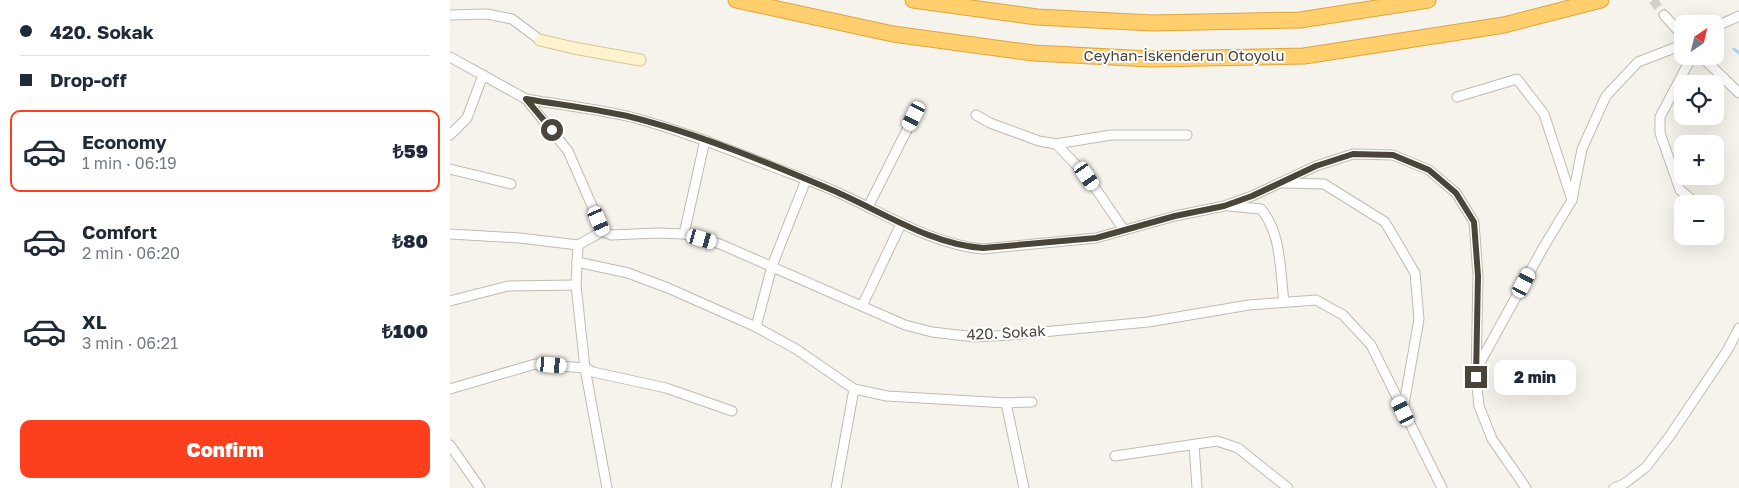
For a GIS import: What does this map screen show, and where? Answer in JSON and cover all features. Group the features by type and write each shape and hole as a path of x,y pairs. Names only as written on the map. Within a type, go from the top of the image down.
{"highway":[{"name":"Ceyhan-İskenderun Otoyolu","path":"736,0 902,36 1033,54 1151,59 1304,56 1504,25 1601,0"},
{"path":"913,0 1037,17 1152,22 1300,20 1428,0"}],"street":[{"path":"450,15 486,14 512,19 540,40 640,60"},
{"path":"1664,15 1674,26"},
{"path":"1724,23 1739,16"},
{"path":"1476,371 1543,248 1572,200 1582,149 1606,96 1638,62 1674,48"},
{"path":"450,57 526,99 629,117 661,125 705,140 806,180 930,236 967,247 983,248 1096,238 1175,216 1224,206 1252,196 1316,166 1353,154 1393,155 1429,170 1456,193 1474,222 1478,276 1476,371 1479,406 1492,439 1526,488"},
{"path":"1686,195 1680,190 1660,133 1660,116 1687,65"},
{"path":"1710,65 1739,93"},
{"path":"450,135 466,118 483,75"},
{"path":"1457,97 1517,79 1544,114 1572,200"},
{"path":"450,234 520,238 578,245 603,231 568,151 526,99"},
{"path":"976,115 990,123 1039,141 1056,144 1111,135 1187,136"},
{"path":"868,207 914,116"},
{"path":"684,234 705,140"},
{"path":"1056,144 1087,176 1124,230"},
{"path":"450,169 511,184"},
{"path":"756,327 772,266 806,180"},
{"path":"1280,183 1324,184 1385,222 1415,273 1419,319 1403,411"},
{"path":"1224,206 1261,209 1267,216 1276,238 1284,302"},
{"path":"862,306 901,224"},
{"name":"420. Sokak","path":"603,231 611,234 684,234 720,244 905,325 932,332 975,337 1011,336 1148,322 1249,305 1316,300 1343,315 1371,345 1442,488"},
{"path":"578,245 576,284 585,368 607,488"},
{"path":"577,262 628,273 668,288 756,327 796,349 854,389 887,396 1006,403 1032,402"},
{"path":"450,302 508,286 576,284"},
{"path":"1614,488 1624,484 1646,467 1669,437 1727,351 1739,328"},
{"path":"450,389 535,364 585,368 593,372 666,388 732,411"},
{"path":"836,488 854,389"},
{"path":"1006,403 1024,488"},
{"path":"1115,456 1217,441 1238,448 1288,488"},
{"path":"450,445 480,488"},
{"path":"1194,445 1198,488"}],"waterway":[{"path":"1734,49 1739,53"}],"tunnel":[{"path":"1653,0 1664,15"}],"route":[{"path":"552,130 526,99 629,117 661,125 705,140 831,190 930,236 967,247 983,248 1096,238 1175,216 1224,206 1252,196 1316,166 1353,154 1393,155 1429,170 1456,193 1474,222 1478,276 1476,377"}]}
